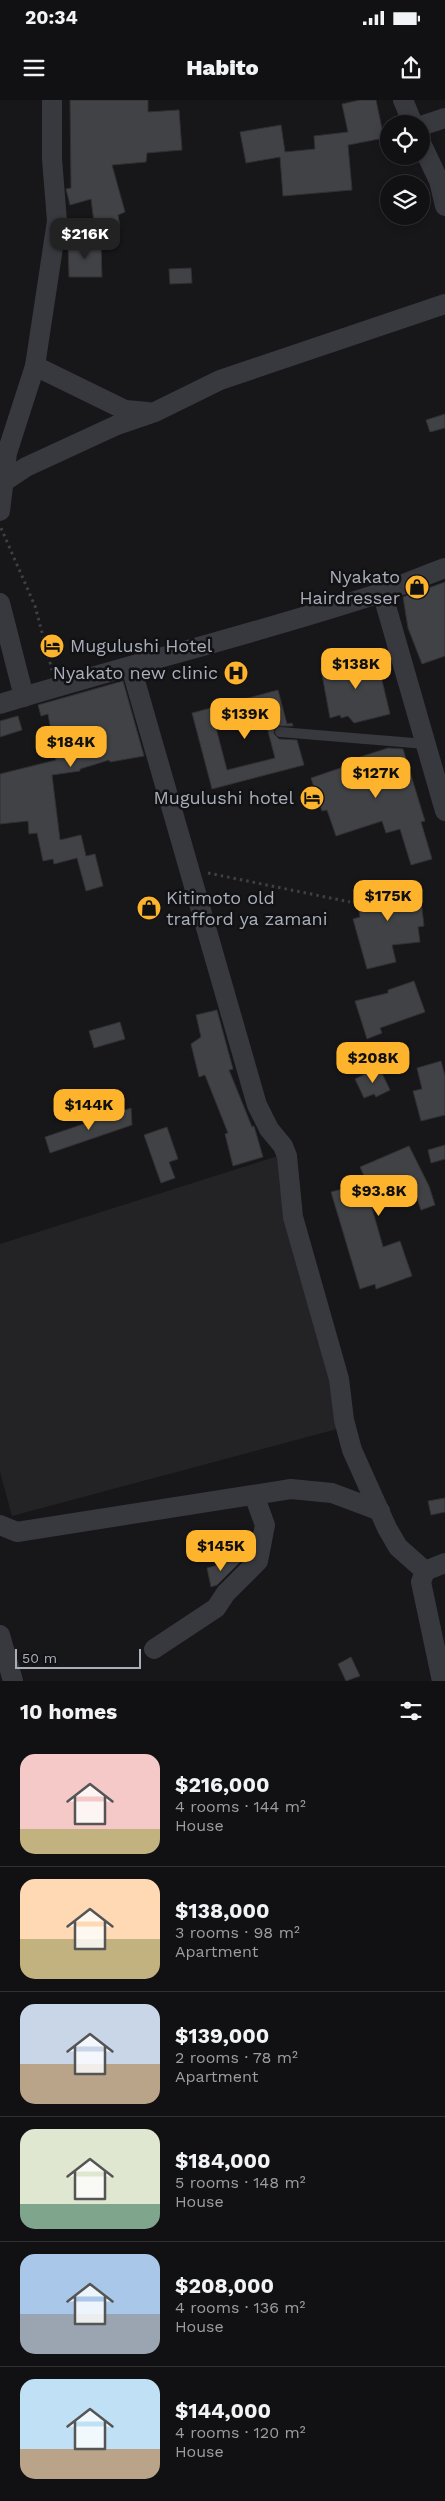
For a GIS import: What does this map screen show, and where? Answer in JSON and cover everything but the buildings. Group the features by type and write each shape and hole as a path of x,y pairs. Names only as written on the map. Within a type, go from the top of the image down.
{"street":[{"path":"0,511 7,453 35,366 57,221 52,159 52,100"},
{"path":"403,100 409,115"},
{"path":"430,123 445,118"},
{"path":"430,162 439,181 445,206"},
{"path":"2,483 26,467 117,426 155,412 220,380 445,304"},
{"path":"35,366 125,410 155,412"},
{"path":"0,704 56,686 131,667 382,592 445,568"},
{"path":"382,592 435,744 445,810"},
{"path":"0,603 24,697"},
{"path":"131,667 257,1105 287,1156 293,1217 339,1379 347,1438 398,1547 425,1571"},
{"path":"0,1525 17,1532 291,1489 332,1493 380,1511"},
{"path":"154,1649 216,1608 226,1593 258,1561 265,1525 254,1495"},
{"path":"425,1571 445,1563"},
{"path":"425,1571 422,1589 442,1681"},
{"path":"0,1635 13,1681"}],"lane":[{"path":"280,732 435,744"}],"path":[{"path":"0,526 35,606 56,686"},
{"path":"188,867 228,879 326,895 350,902"}],"shaded area":[{"path":"278,1156 341,1428 12,1516 0,1472 0,1244"}],"place":[{"name":"Nyakato Hairdresser","path":"417,587"},
{"name":"Mugulushi Hotel","path":"52,646"},
{"name":"Nyakato new clinic","path":"236,673"},
{"name":"Mugulushi hotel","path":"312,798"},
{"name":"Kitimoto old trafford ya zamani","path":"149,908"}]}
